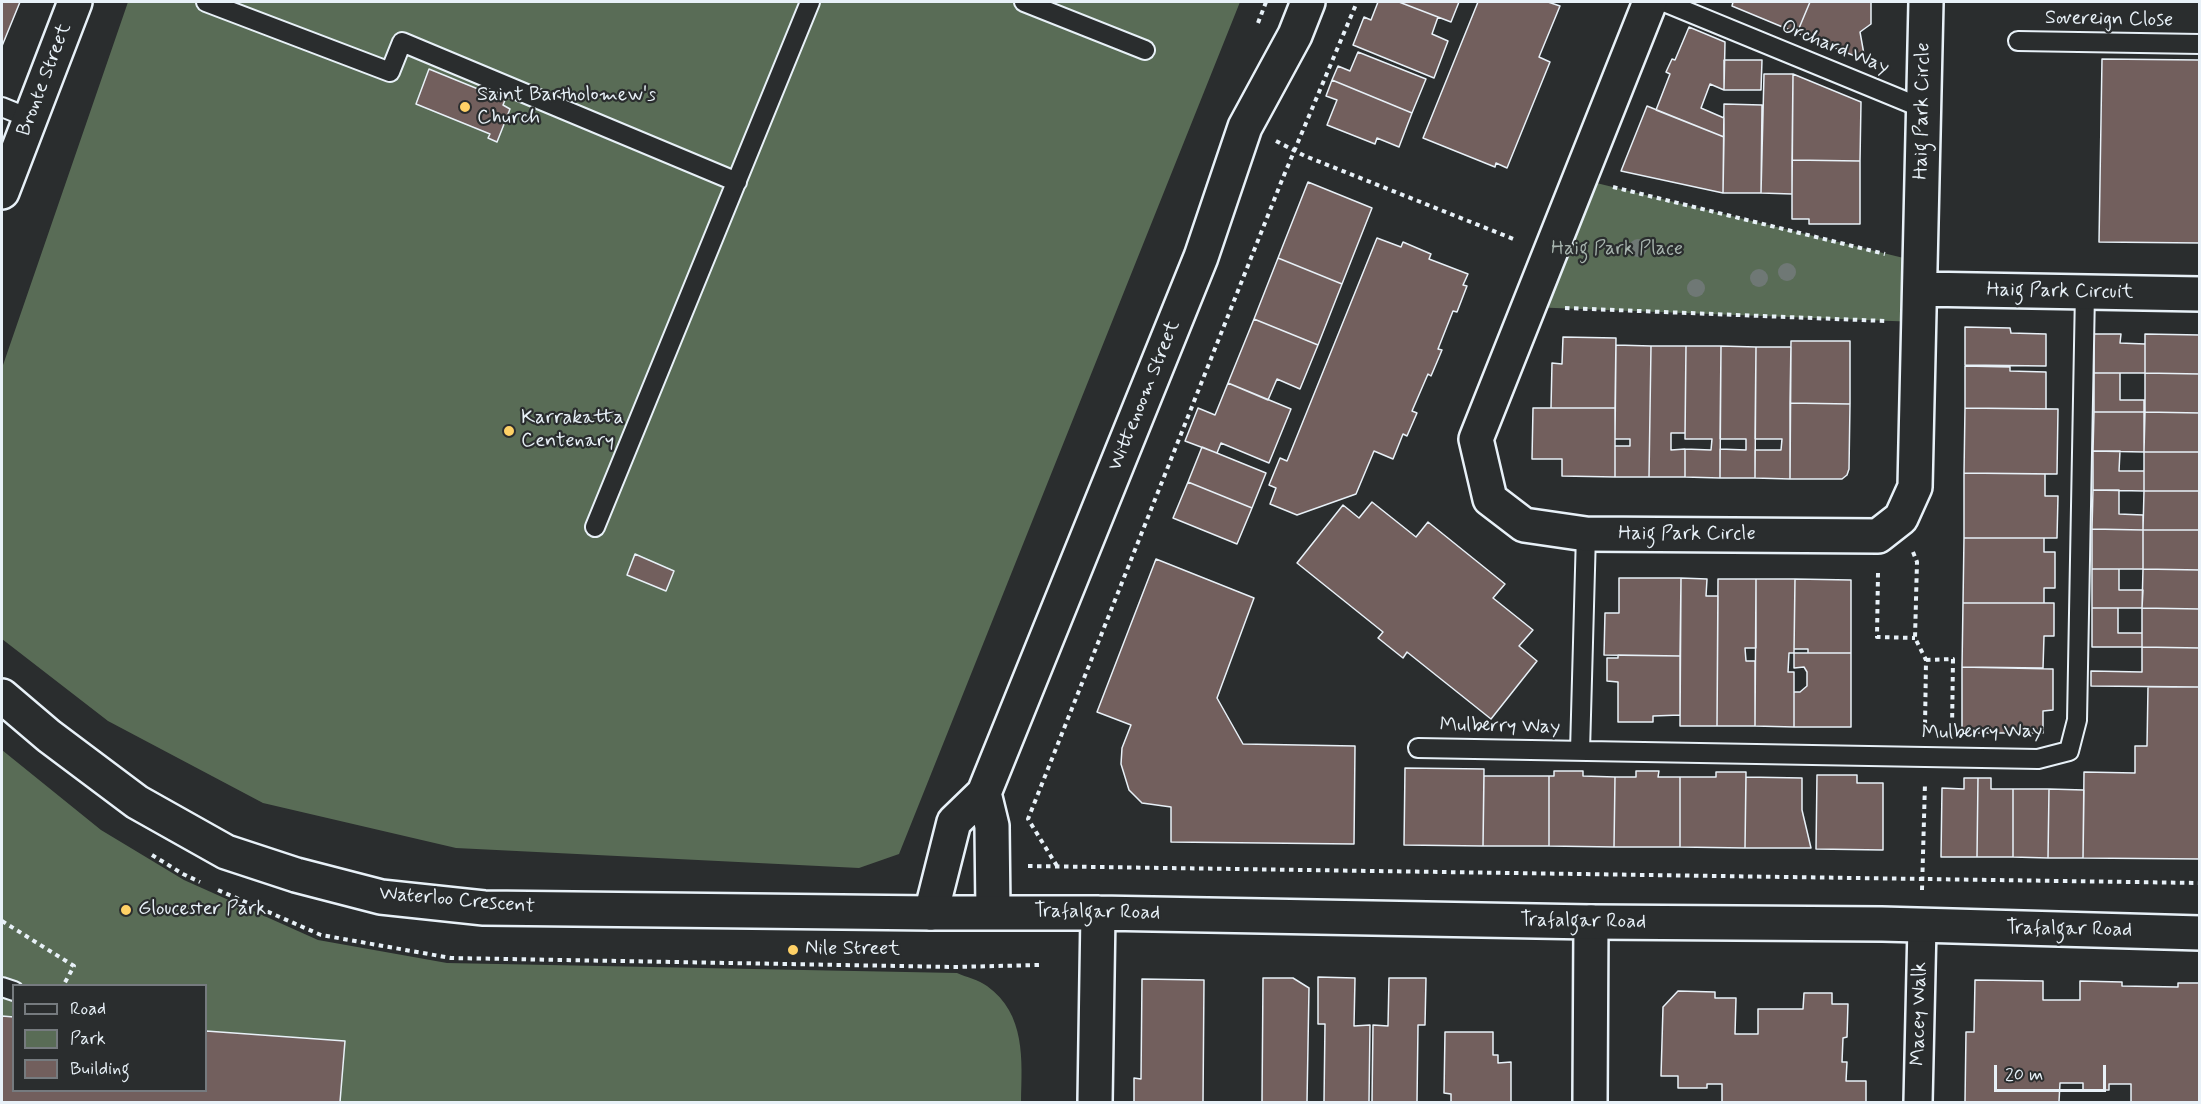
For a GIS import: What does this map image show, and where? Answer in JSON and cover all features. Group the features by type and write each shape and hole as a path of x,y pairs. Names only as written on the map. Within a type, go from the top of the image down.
{"street":[{"name":"Bronte Street","path":"2,192 15,113 75,2"},
{"name":"Wittenoom Street","path":"930,913 954,822 984,793 1201,257 1245,127 1295,35 1308,2"},
{"name":"Haig Park Circle","path":"1650,2 1476,439 1490,499 1524,525 1586,534 1878,536 1901,518 1915,487 1926,2"},
{"name":"Haig Park Circuit","path":"1920,289 2199,294"},
{"name":"Waterloo Crescent","path":"2,696 48,736 137,802 226,852 296,875 381,897 484,908 980,912"},
{"path":"980,912 992,826 984,793"},
{"name":"Trafalgar Road","path":"980,912 1922,926 2199,933"},
{"path":"1095,1102 1098,913"},
{"path":"1590,1102 1591,922"},
{"name":"Macey Walk","path":"1917,1102 1922,926"}],"lane":[{"path":"206,2 390,72 402,42 737,182"},
{"path":"595,527 810,2"},
{"path":"1024,2 1145,50"},
{"name":"Orchard Way","path":"1664,2 1922,108"},
{"name":"Sovereign Close","path":"2018,41 2199,44"},
{"name":"Mulberry Way","path":"1418,748 2038,759 2069,751 2077,720 2085,292"},
{"name":"Mulberry Way","path":"1580,751 1586,534"}],"path":[{"path":"1057,866 1028,819 1178,438 1357,2"},
{"path":"1270,138 1294,151 1497,234"},
{"path":"1580,179 1880,253"},
{"path":"1529,307 1887,321"},
{"path":"1878,536 1877,637 1915,638"},
{"path":"1917,562 1915,638 1926,660 1922,926"},
{"path":"1926,660 1953,659 1952,757"},
{"path":"1021,866 2199,883"},
{"path":"2,921 74,966 64,984"}],"green space":[{"path":"128,2 1240,2 899,854 859,868 456,848 263,803 108,721 2,639 2,368"},
{"name":"Haig Park Place","path":"1580,179 1920,262 1918,322 1529,307"},
{"name":"Gloucester Park","path":"2,750 101,830 184,880 318,940 447,963 957,973 987,986 1000,997 1009,1010 1015,1024 1021,1054 1021,1102 2,1102"}],"building":[{"path":"2,2 20,2 2,46"},
{"path":"1378,2 1399,2 1438,17 1432,34 1448,41 1434,78 1353,45 1364,17 1371,20"},
{"path":"1399,2 1459,2 1451,22"},
{"path":"1478,2 1548,2 1560,6 1539,57 1550,62 1507,168 1496,163 1495,167 1423,138"},
{"path":"1733,2 1810,2 1797,33 1732,6"},
{"path":"1810,2 1871,2 1871,24 1860,32 1865,60 1797,33"},
{"path":"1689,27 1725,42 1724,90 1710,84 1701,108 1724,118 1724,137 1656,110 1670,74 1666,72 1672,59 1675,60"},
{"path":"1358,52 1426,79 1412,113 1332,80 1338,66 1350,71"},
{"path":"2102,59 2200,60 2200,243 2099,242"},
{"path":"1724,60 1762,60 1761,90 1724,90"},
{"name":"Saint Bartholomew's Church","path":"429,69 505,100 503,105 510,109 497,142 488,138 490,134 416,104"},
{"path":"1764,74 1793,74 1792,194 1761,193"},
{"path":"1793,74 1861,102 1860,161 1792,160"},
{"path":"1332,80 1412,113 1399,147 1377,138 1375,144 1327,125 1337,100 1326,96"},
{"path":"1724,104 1762,105 1761,193 1723,193"},
{"path":"1647,106 1724,137 1723,193 1621,171"},
{"path":"1792,160 1860,161 1860,224 1809,224 1809,219 1792,219"},
{"path":"1308,182 1372,208 1342,284 1278,258"},
{"path":"1377,238 1401,247 1403,242 1431,254 1429,259 1468,274 1463,285 1467,286 1457,312 1453,311 1438,349 1442,350 1431,376 1428,374 1412,411 1417,413 1407,436 1403,434 1393,459 1374,451 1356,494 1297,515 1270,504 1276,488 1269,485 1280,458 1287,461"},
{"path":"1278,258 1342,284 1318,345 1254,319"},
{"path":"1254,319 1318,345 1300,389 1277,379 1268,400 1228,383"},
{"path":"1965,327 2010,328 2011,333 2046,334 2046,366 1965,365"},
{"path":"2094,334 2121,334 2120,343 2145,344 2145,373 2094,373"},
{"path":"2145,334 2200,335 2200,374 2145,373"},
{"path":"1563,337 1616,338 1615,408 1551,408 1552,363 1562,364"},
{"path":"1791,341 1850,341 1850,404 1790,403"},
{"path":"1616,345 1651,346 1649,477 1615,477 1615,446 1630,446 1630,439 1615,439"},
{"path":"1651,346 1686,346 1685,433 1671,433 1671,450 1685,449 1685,477 1649,477"},
{"path":"1686,346 1721,346 1720,478 1685,477 1685,449 1711,450 1712,439 1685,439"},
{"path":"1721,346 1756,347 1755,478 1720,478 1720,449 1746,450 1746,439 1720,439"},
{"path":"1756,347 1791,347 1790,479 1755,478 1755,450 1781,450 1782,439 1755,439"},
{"path":"1965,366 2010,367 2010,371 2046,372 2046,409 1965,408"},
{"path":"2094,373 2120,373 2120,400 2144,400 2144,412 2094,412"},
{"path":"2145,373 2200,374 2200,413 2145,412"},
{"path":"1228,383 1291,409 1269,463 1221,443 1217,453 1185,441 1198,408 1215,415"},
{"path":"1790,403 1850,404 1849,469 1847,475 1842,479 1790,479"},
{"path":"1533,408 1615,408 1615,477 1562,476 1562,459 1532,459"},
{"path":"1965,408 2058,409 2057,474 1964,473"},
{"path":"2094,412 2144,412 2144,452 2093,451"},
{"path":"2145,412 2200,413 2200,452 2144,452"},
{"path":"1202,447 1266,473 1252,508 1188,482"},
{"path":"2093,451 2120,451 2119,471 2144,471 2144,491 2093,490"},
{"path":"2144,452 2200,452 2200,491 2144,491"},
{"path":"1964,473 2045,474 2045,496 2058,496 2057,538 1964,538"},
{"path":"1188,482 1252,508 1237,544 1173,518"},
{"path":"2093,490 2119,490 2119,514 2143,515 2143,530 2092,529"},
{"path":"2144,491 2200,491 2200,530 2143,530"},
{"path":"1372,502 1416,537 1428,522 1505,584 1493,598 1533,630 1519,646 1537,661 1491,719 1407,652 1403,658 1378,638 1383,632 1297,563 1343,505 1359,518"},
{"path":"2092,529 2143,530 2143,569 2092,569"},
{"path":"2143,530 2200,530 2200,570 2143,569"},
{"path":"1964,538 2044,538 2044,552 2055,552 2055,588 2044,588 2044,603 1963,603"},
{"path":"635,554 674,571 666,591 627,575"},
{"path":"1156,559 1254,598 1217,698 1243,744 1355,746 1354,844 1171,842 1171,807 1142,803 1129,790 1121,764 1122,748 1131,725 1097,712"},
{"path":"2092,569 2119,569 2119,590 2143,590 2142,608 2092,608"},
{"path":"2143,569 2200,570 2200,609 2142,608"},
{"path":"1619,578 1681,578 1680,656 1604,655 1605,613 1619,613"},
{"path":"1681,578 1707,579 1706,596 1718,596 1717,726 1680,726"},
{"path":"1718,579 1756,579 1756,648 1745,648 1746,661 1755,661 1755,726 1717,726"},
{"path":"1756,579 1795,579 1794,653 1789,653 1788,672 1794,672 1794,727 1755,726"},
{"path":"1795,579 1851,580 1851,653 1808,653 1808,649 1794,649"},
{"path":"1963,603 2054,603 2054,636 2044,636 2043,668 1962,667"},
{"path":"2092,608 2118,608 2118,633 2142,633 2142,647 2092,647"},
{"path":"2142,608 2200,609 2200,648 2142,647"},
{"path":"2142,647 2200,648 2200,687 2091,686 2091,671 2142,672"},
{"path":"1794,653 1851,653 1851,727 1794,727 1794,692 1800,692 1807,686 1807,672 1804,667 1794,668"},
{"path":"1618,655 1680,656 1680,715 1653,716 1653,722 1618,722 1618,682 1607,681 1607,658 1618,658"},
{"path":"1962,667 2053,669 2053,710 2043,711 2043,733 1962,733"},
{"path":"2148,687 2200,687 2200,859 2083,858 2084,772 2135,773 2135,746 2147,746"},
{"path":"1405,768 1484,769 1483,846 1404,845"},
{"path":"1554,771 1583,771 1583,776 1615,777 1614,847 1549,846 1549,776 1554,776"},
{"path":"1636,771 1659,771 1658,777 1680,777 1680,847 1614,847 1615,777 1636,777"},
{"path":"1716,772 1746,772 1745,848 1680,847 1680,777 1716,777"},
{"path":"1817,775 1857,775 1857,783 1883,783 1883,850 1816,849"},
{"path":"1484,776 1549,776 1549,846 1483,846"},
{"path":"1746,777 1802,778 1802,810 1811,848 1745,848"},
{"path":"1964,778 1978,778 1977,857 1941,857 1942,788 1964,789"},
{"path":"1978,778 1991,778 1991,789 2013,789 2013,857 1977,857"},
{"path":"2013,789 2049,789 2048,858 2013,857"},
{"path":"2049,789 2084,790 2083,858 2048,858"},
{"path":"1318,977 1355,978 1354,1026 1370,1025 1369,1102 1324,1102 1325,1024 1318,1024"},
{"path":"1263,978 1293,978 1309,988 1307,1102 1262,1102"},
{"path":"1389,978 1426,978 1425,1025 1418,1025 1417,1102 1372,1102 1373,1025 1388,1026"},
{"path":"1142,979 1204,980 1203,1102 1134,1102 1134,1078 1141,1079"},
{"path":"1975,980 2043,981 2043,1000 2080,1000 2080,981 2122,982 2122,986 2178,987 2178,983 2200,983 2200,1102 2131,1102 2131,1084 2109,1084 2109,1090 2083,1090 2083,1083 2060,1083 2059,1102 1965,1102 1966,1032 1974,1032"},
{"path":"1678,991 1715,992 1715,998 1736,998 1735,1034 1758,1034 1758,1009 1803,1009 1804,993 1832,993 1832,1004 1848,1004 1847,1037 1843,1038 1842,1062 1847,1062 1846,1081 1866,1081 1866,1102 1722,1102 1722,1084 1707,1084 1707,1088 1678,1088 1678,1076 1661,1076 1663,1007"},
{"path":"2,1016 12,1017 12,1092 207,1092 207,1031 345,1041 340,1102 2,1102"},
{"path":"1445,1032 1493,1032 1493,1055 1498,1055 1498,1063 1511,1062 1511,1102 1451,1102 1451,1094 1444,1093"}],"place":[{"name":"Saint Bartholomew's Church","path":"465,107"},
{"name":"Karrakatta Centenary","path":"509,431"},
{"name":"Gloucester Park","path":"126,910"},
{"name":"Nile Street","path":"793,950"}]}
